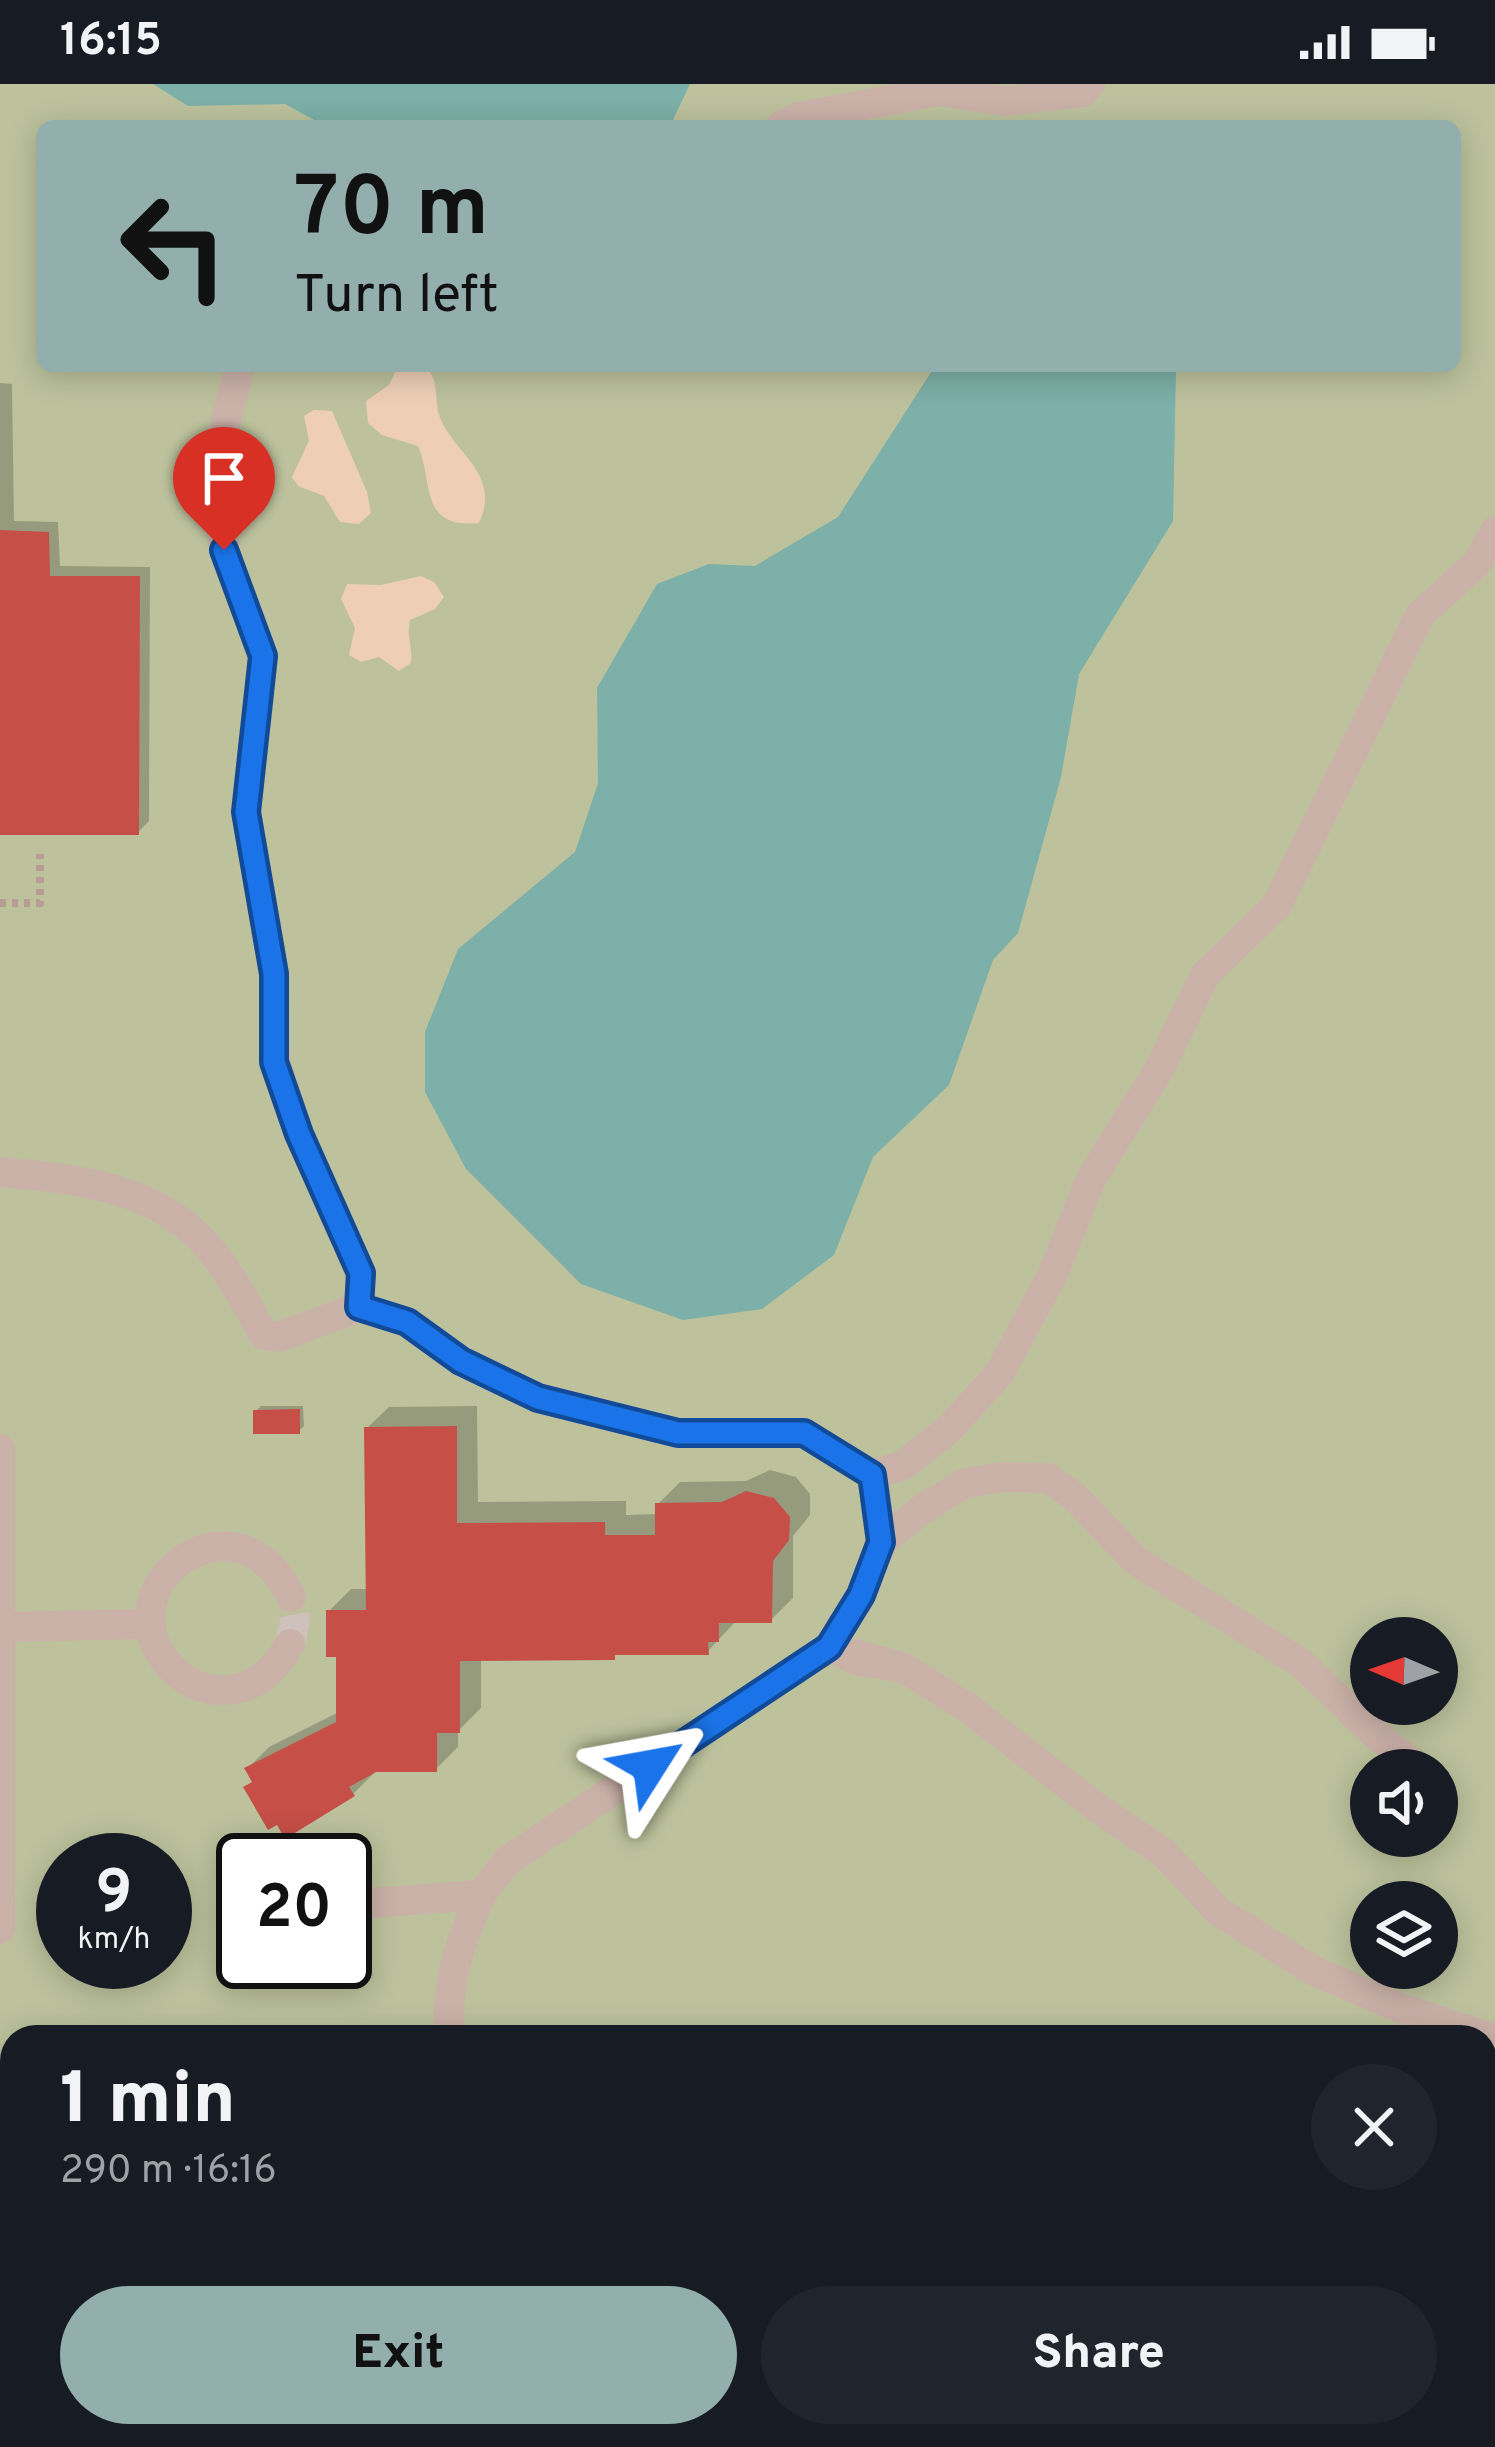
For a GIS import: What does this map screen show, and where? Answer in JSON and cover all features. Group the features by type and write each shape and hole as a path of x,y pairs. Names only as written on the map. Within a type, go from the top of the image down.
{"lane":[{"path":"793,120 938,91 1005,101 1083,92 1090,84"},
{"path":"238,372 226,420 219,480 224,550 263,656 246,812 274,974 274,1062 299,1134 361,1273 359,1307"},
{"path":"0,1172 60,1177 148,1201 181,1221 212,1251 264,1335 279,1337 359,1307 407,1322 461,1361 538,1398 678,1433 804,1433 872,1475 903,1465 947,1431 999,1374 1052,1276 1091,1179 1160,1068 1205,975 1277,905 1420,615 1478,563 1495,531"},
{"path":"0,1449 0,1929"},
{"path":"449,2025 452,1967 481,1895 508,1861 829,1647 861,1595 881,1542 872,1475"},
{"path":"881,1542 963,1484 1001,1477 1048,1478 1074,1496 1136,1561 1301,1664 1375,1734 1398,1749"},
{"path":"290,1644 278,1665 260,1680 237,1689 212,1690 170,1668 157,1648 151,1624 153,1600 162,1579 198,1550 244,1549 265,1559 281,1576 291,1597"},
{"path":"1,1627 151,1624"},
{"path":"829,1647 858,1660 904,1668 968,1708 1096,1807 1164,1852 1218,1911 1314,1971 1454,2025"},
{"path":"372,1903 481,1895"}],"path":[{"path":"0,903 40,903 40,854"}],"green space":[{"path":"0,84 1495,84 1495,2025 0,2025"}],"sand":[{"path":"395,372 430,372 441,420 481,479 485,492 479,523 446,519 437,511 418,446 382,435 368,423 366,401 389,385"},
{"path":"314,410 332,411 367,492 371,513 359,524 340,522 324,496 298,486 292,477 309,441 304,416"},
{"path":"421,576 434,582 444,597 435,609 410,620 411,663 399,671 379,657 361,662 349,655 355,628 341,599 347,584 381,585"}],"water":[{"path":"153,84 690,84 673,120 314,120 285,104 188,106"},
{"path":"931,372 1176,372 1173,521 1079,674 1061,777 1018,933 993,960 949,1085 873,1157 834,1255 762,1309 683,1320 581,1284 466,1169 425,1092 425,1032 458,949 575,852 598,783 597,688 657,584 709,564 755,566 838,517"}],"building":[{"path":"0,530 49,532 50,576 140,576 139,835 0,835"},
{"path":"300,1409 300,1434 253,1434 253,1410"},
{"path":"457,1426 457,1523 605,1522 605,1535 655,1535 655,1503 722,1502 746,1491 774,1498 790,1517 789,1540 773,1561 772,1623 719,1623 719,1642 708,1642 709,1655 460,1661 460,1733 437,1733 437,1772 376,1772 349,1787 355,1796 295,1833 282,1833 277,1825 268,1830 243,1787 252,1782 244,1768 336,1722 336,1657 326,1657 326,1610 366,1610 364,1427"}],"tunnel":[{"path":"290,1644 295,1620 291,1597"}],"route":[{"path":"224,550 263,656 246,812 274,974 274,1062 299,1134 361,1273 359,1307 407,1322 461,1361 538,1398 678,1433 804,1433 872,1475 881,1542 861,1595 829,1647 650,1766"}]}
